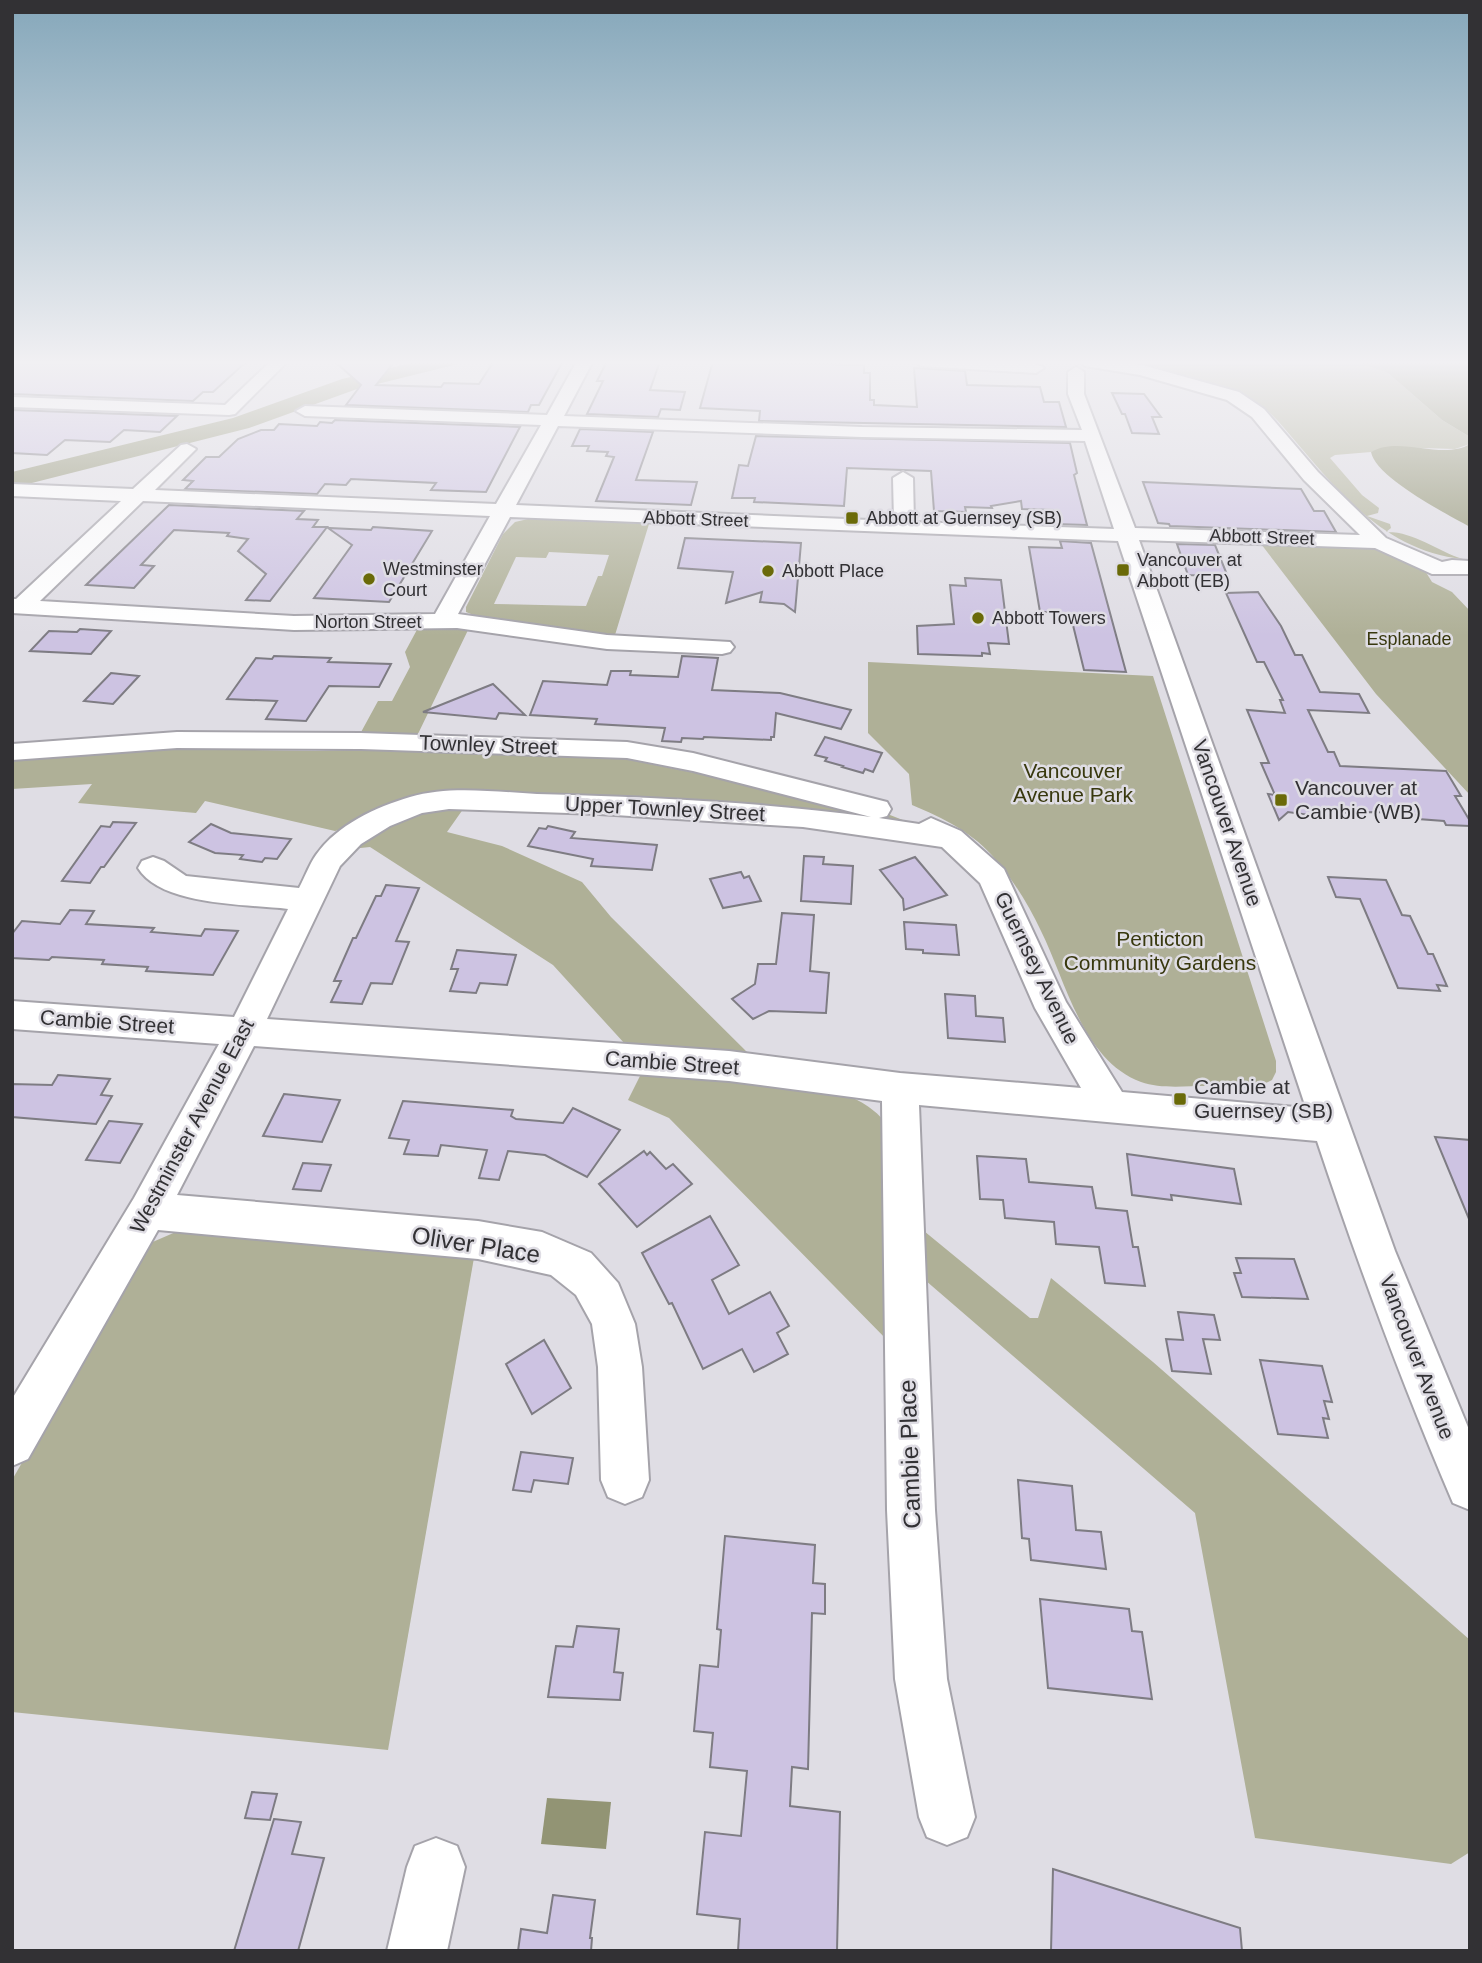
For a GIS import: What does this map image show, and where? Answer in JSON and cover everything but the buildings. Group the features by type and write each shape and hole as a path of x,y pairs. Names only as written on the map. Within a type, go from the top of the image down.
{"street":[{"path":"17,607 183,453"},
{"path":"442,622 533,453"},
{"name":"Vancouver Avenue","path":"1099,453 1331,1126 1443,1429 1470,1486"},
{"path":"1293,453 1335,500 1379,542 1440,569 1452,566 1470,568"},
{"path":"903,478 904,527"},
{"name":"Abbott Street","path":"12,490 904,527 1379,542"},
{"path":"1440,569 1437,572 1440,579 1459,589"},
{"name":"Norton Street","path":"17,607 294,623 457,621 607,642 722,647"},
{"name":"Townley Street","path":"12,752 177,740 361,741 627,750 693,762 905,816 951,838"},
{"name":"Upper Townley Street","path":"380,819 417,804 449,800 599,804 803,817 951,838"},
{"name":"Westminster Avenue East","path":"15,1433 148,1211 243,1033 328,860 351,837 380,819"},
{"name":"Guernsey Avenue","path":"951,838 993,877 1052,1008 1112,1108"},
{"path":"153,868 179,886 309,900"},
{"name":"Cambie Street","path":"12,1015 729,1066 901,1088 1331,1126"},
{"name":"Cambie Place","path":"901,1088 911,1510 920,1666 947,1817"},
{"name":"Oliver Place","path":"148,1211 478,1240 535,1251 576,1267 595,1285 610,1311 618,1352 625,1480"},
{"path":"416,1951 436,1867"}],"green space":[{"path":"1305,453 1364,453 1335,455 1330,458 1362,495 1379,508 1378,513 1367,516 1390,524 1391,528 1387,531 1372,521 1336,487"},
{"path":"528,519 649,524 615,635 476,616 466,612 466,607 503,534 515,522","holes":["549,552 609,555 602,576 598,576 586,606 494,604 516,557 546,558"]},
{"path":"1389,532 1415,538 1463,559 1414,546"},
{"name":"Esplanade","path":"1258,540 1373,546 1424,569 1432,582 1452,592 1470,611 1470,795 1376,694"},
{"path":"419,626 469,628 417,736 360,734 378,701 392,701 410,667 405,652"},
{"name":"Vancouver Avenue Park","path":"868,662 1153,676 1276,1061 1276,1072 1272,1080 1239,1088 1156,1086 1141,1082 1121,1071 1104,1056 1078,1017 1041,931 1009,876 987,850 968,834 912,805 909,774 868,733"},
{"path":"133,748 316,751 404,748 615,757 736,781 770,792 890,815 913,824 450,796 335,831 205,801 196,813 78,803 92,784 12,789 12,757"},
{"path":"466,805 447,832 502,846 582,882 611,917 750,1055 625,1044 553,965 370,847 351,849 400,816"},
{"path":"643,1070 841,1092 880,1116 890,1129 891,1344 669,1118 628,1100"},
{"path":"185,1228 475,1252 388,1750 12,1712 12,1480 148,1244"},
{"path":"924,1231 1030,1318 1038,1318 1051,1278 1153,1362 1470,1640 1470,1852 1451,1864 1255,1838 1195,1513 925,1280"}],"shaded area":[{"path":"1371,453 1470,453 1470,527 1398,484 1376,462"},
{"path":"547,1798 611,1802 606,1849 541,1844"}],"waterway":[{"path":"12,480 122,453"}],"place":[{"name":"Abbott at Guernsey (SB)","path":"852,518"},
{"name":"Vancouver at Abbott (EB)","path":"1123,570"},
{"name":"Abbott Place","path":"768,571"},
{"name":"Westminster Court","path":"369,579"},
{"name":"Abbott Towers","path":"978,618"},
{"name":"Vancouver at Cambie (WB)","path":"1281,800"},
{"name":"Cambie at Guernsey (SB)","path":"1180,1099"}],"park label":[{"name":"Penticton Community Gardens","path":"1160,951"}]}
